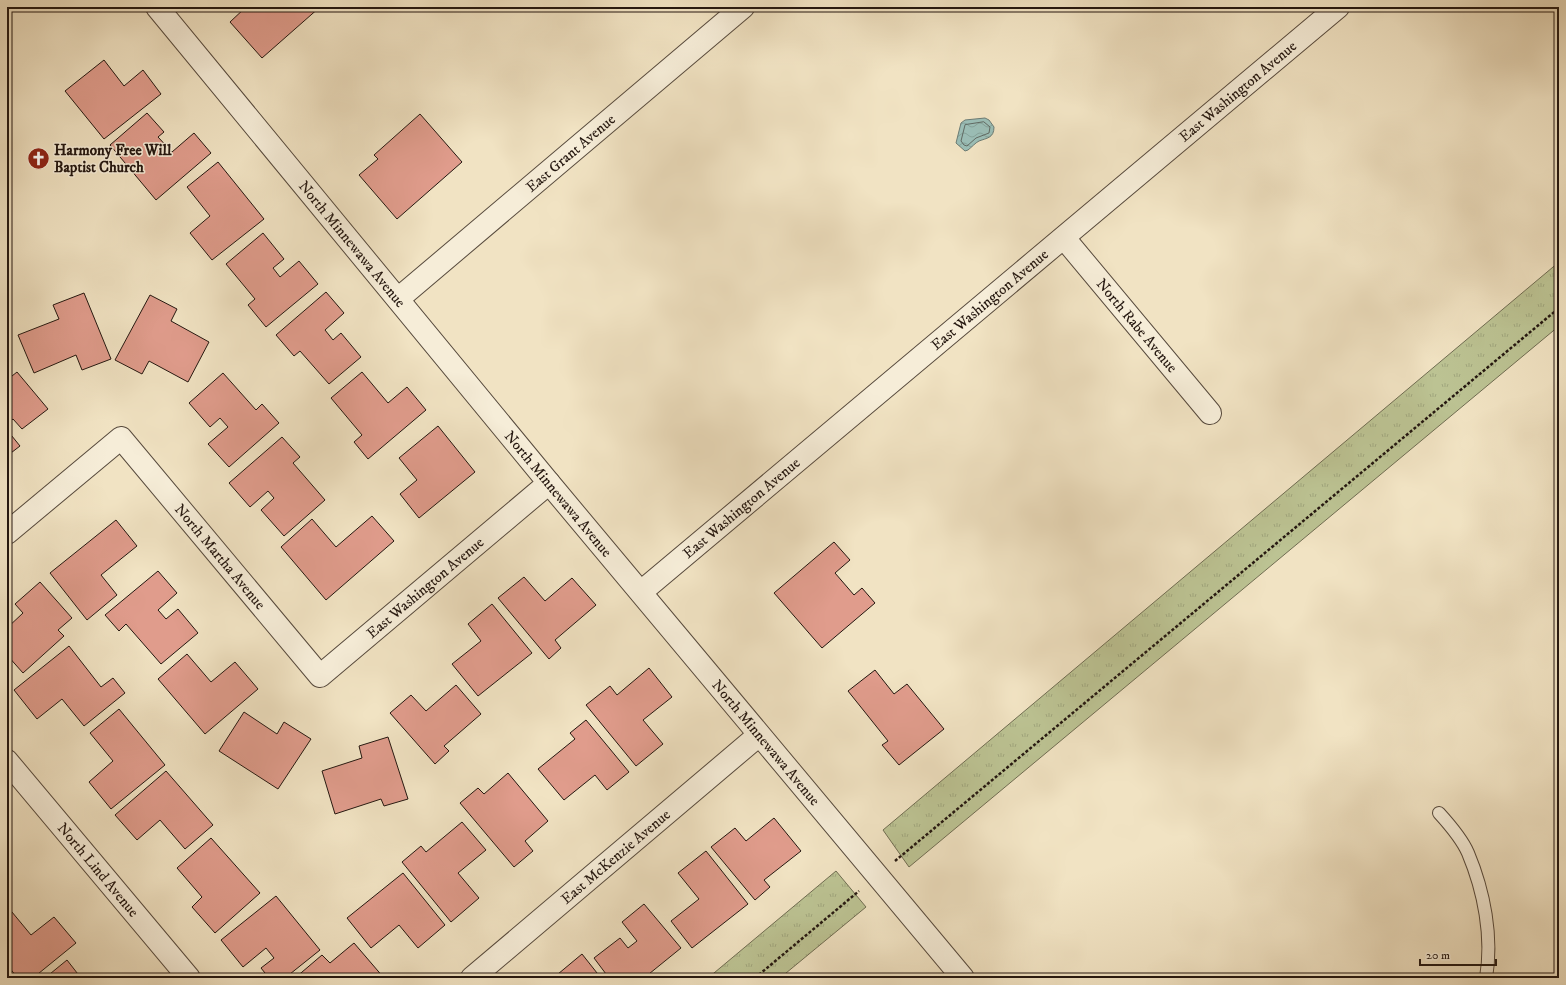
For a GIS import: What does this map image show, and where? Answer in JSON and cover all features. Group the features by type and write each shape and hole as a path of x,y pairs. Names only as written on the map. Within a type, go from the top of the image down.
{"street":[{"name":"North Minnewawa Avenue","path":"157,7 759,736 878,875 963,978"},
{"name":"East Grant Avenue","path":"398,299 743,7"},
{"name":"East Washington Avenue","path":"641,592 1338,7"},
{"name":"North Rabe Avenue","path":"1064,238 1210,412"},
{"name":"North Martha Avenue","path":"7,534 121,438 320,676"},
{"name":"East Washington Avenue","path":"320,676 549,483"},
{"name":"East McKenzie Avenue","path":"472,978 759,736"},
{"name":"North Lind Avenue","path":"7,761 189,978"}],"lane":[{"path":"1439,813 1468,852 1487,915 1489,963 1486,978"}],"path":[{"path":"755,978 1559,308"}],"green space":[{"path":"1559,262 1559,326 909,867 883,830"},
{"path":"836,871 866,907 780,978 708,978"}],"water":[{"path":"985,118 989,120 994,127 993,133 990,137 979,141 965,151 956,143 961,123 965,120"}],"building":[{"path":"246,7 320,7 262,58 230,22"},
{"path":"104,60 124,86 143,70 161,94 104,139 65,91"},
{"path":"147,113 164,132 158,137 172,152 194,133 211,153 156,200 110,145"},
{"path":"420,114 462,162 397,219 359,175 378,159 374,155"},
{"path":"218,162 264,219 212,260 190,233 210,216 187,187"},
{"path":"263,233 284,259 273,268 280,277 299,261 318,284 266,327 248,305 255,299 226,264"},
{"path":"326,292 344,313 325,330 333,340 341,333 361,357 329,384 300,351 294,356 276,335"},
{"path":"84,293 111,359 82,370 76,355 34,373 18,335 59,319 53,305"},
{"path":"150,295 177,309 171,321 209,342 188,382 149,361 142,374 115,360"},
{"path":"17,372 48,409 22,429 13,419 7,424 7,380"},
{"path":"362,372 388,403 407,387 426,410 368,459 354,442 362,435 331,398"},
{"path":"223,373 256,410 262,404 279,423 229,467 208,444 228,427 220,418 210,427 189,403"},
{"path":"438,426 475,472 419,518 400,494 417,480 399,458"},
{"path":"7,430 20,446 7,456"},
{"path":"282,437 300,457 293,463 325,500 284,536 261,510 274,498 268,491 250,507 229,483"},
{"path":"372,516 394,541 326,600 281,547 312,519 336,547"},
{"path":"116,520 137,546 101,575 117,595 87,620 50,573"},
{"path":"834,542 850,560 835,573 854,595 862,588 875,603 822,648 774,593"},
{"path":"158,571 177,593 158,610 166,619 178,609 198,633 161,664 126,624 119,631 105,615"},
{"path":"524,577 545,601 572,578 596,605 555,640 561,648 549,659 498,598"},
{"path":"40,582 72,618 58,630 64,636 23,673 7,655 7,628 23,613 15,604"},
{"path":"492,604 532,653 478,696 452,664 481,641 468,624"},
{"path":"69,646 101,687 113,678 125,693 84,726 62,699 37,719 14,690"},
{"path":"187,654 211,682 235,662 258,689 205,734 158,679"},
{"path":"649,668 672,697 643,720 663,744 636,766 586,705 610,686 617,695"},
{"path":"875,670 894,694 907,684 944,729 899,765 882,745 888,741 848,691"},
{"path":"456,685 481,714 444,746 449,751 435,764 390,713 411,695 426,711"},
{"path":"119,709 165,765 111,809 89,782 113,761 90,733"},
{"path":"244,712 277,734 284,722 311,739 278,789 219,751"},
{"path":"586,720 629,772 607,790 595,775 564,800 538,769 575,739 570,733"},
{"path":"388,737 408,799 384,806 381,799 335,814 322,771 362,758 359,746"},
{"path":"166,771 213,825 185,849 160,820 137,840 115,815"},
{"path":"508,773 548,821 525,841 533,851 514,867 460,803 478,788 484,794"},
{"path":"774,818 801,851 764,880 770,887 755,900 711,847 735,828 746,841"},
{"path":"462,822 486,850 458,873 479,898 451,922 402,862 421,846 426,852"},
{"path":"211,838 260,893 215,933 192,907 202,897 177,868"},
{"path":"706,851 748,904 692,948 671,921 699,899 678,873"},
{"path":"403,873 445,925 418,948 399,925 371,948 347,918"},
{"path":"276,896 320,950 285,978 269,978 261,968 274,958 266,948 243,967 221,940"},
{"path":"644,904 681,948 644,978 609,978 594,958 620,938 628,948 637,941 622,922"},
{"path":"7,906 31,935 54,917 76,943 33,978 18,978 7,965"},
{"path":"354,943 384,978 295,978 322,955 330,963"},
{"path":"582,954 601,978 561,978 558,974"},
{"path":"67,960 81,978 45,978"}],"place":[{"name":"Harmony Free Will Baptist Church","path":"38,159"}]}
